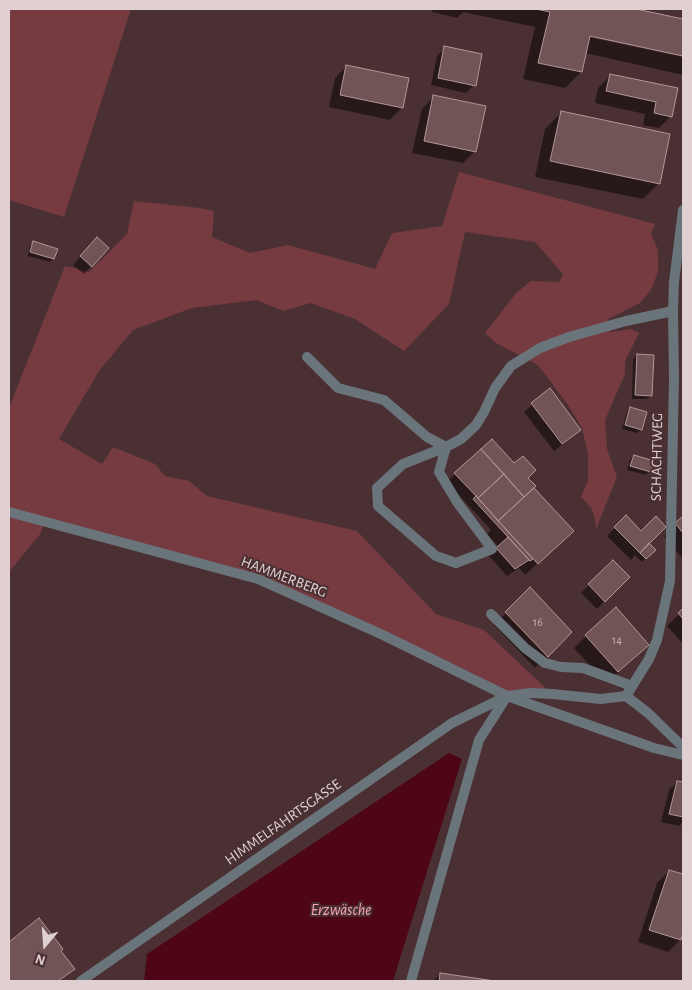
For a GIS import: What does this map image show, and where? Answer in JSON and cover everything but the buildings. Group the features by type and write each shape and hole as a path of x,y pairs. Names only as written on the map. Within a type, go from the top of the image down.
{"street":[{"name":"SCHACHTWEG","path":"626,696 649,659 657,640 670,581 674,378 672,311 679,283 683,210"},
{"path":"446,447 439,472 457,502 492,549 456,563 436,556 378,506 377,488 403,464 446,447 460,439 476,425 495,388 511,366 540,348 569,337 672,311"},
{"path":"307,357 338,388 384,400 427,437 446,447"},
{"name":"HAMMERBERG","path":"9,512 258,579 383,634 507,696"},
{"path":"491,614 525,648 545,663 561,667 583,668 632,686"},
{"name":"HIMMELFAHRTSGASSE","path":"81,981 452,723 507,696 531,693 601,699 626,696"},
{"path":"411,981 479,740 507,696 654,748 683,755"},
{"path":"626,696 648,713 683,747"}],"shaded area":[{"path":"9,9 131,9 64,217 9,200"},
{"path":"459,172 655,224 651,233 658,250 658,272 651,290 640,303 608,319 610,332 631,329 639,333 625,361 625,374 605,420 607,449 617,477 596,529 592,509 581,497 588,481 588,454 582,428 568,405 538,365 496,343 485,333 516,293 531,281 559,282 563,274 535,242 465,232 449,304 404,351 355,319 311,303 283,311 257,300 192,308 133,330 99,371 59,439 102,464 113,447 155,464 165,476 189,481 207,496 357,531 436,614 484,630 552,694 507,696 258,579 44,522 41,533 9,572 9,408 65,266 89,272 127,234 134,201 214,211 212,237 250,253 288,245 375,269 392,233 442,226"}],"water":[{"name":"Erzwäsche","path":"449,753 462,759 393,981 144,981 147,954"}]}
